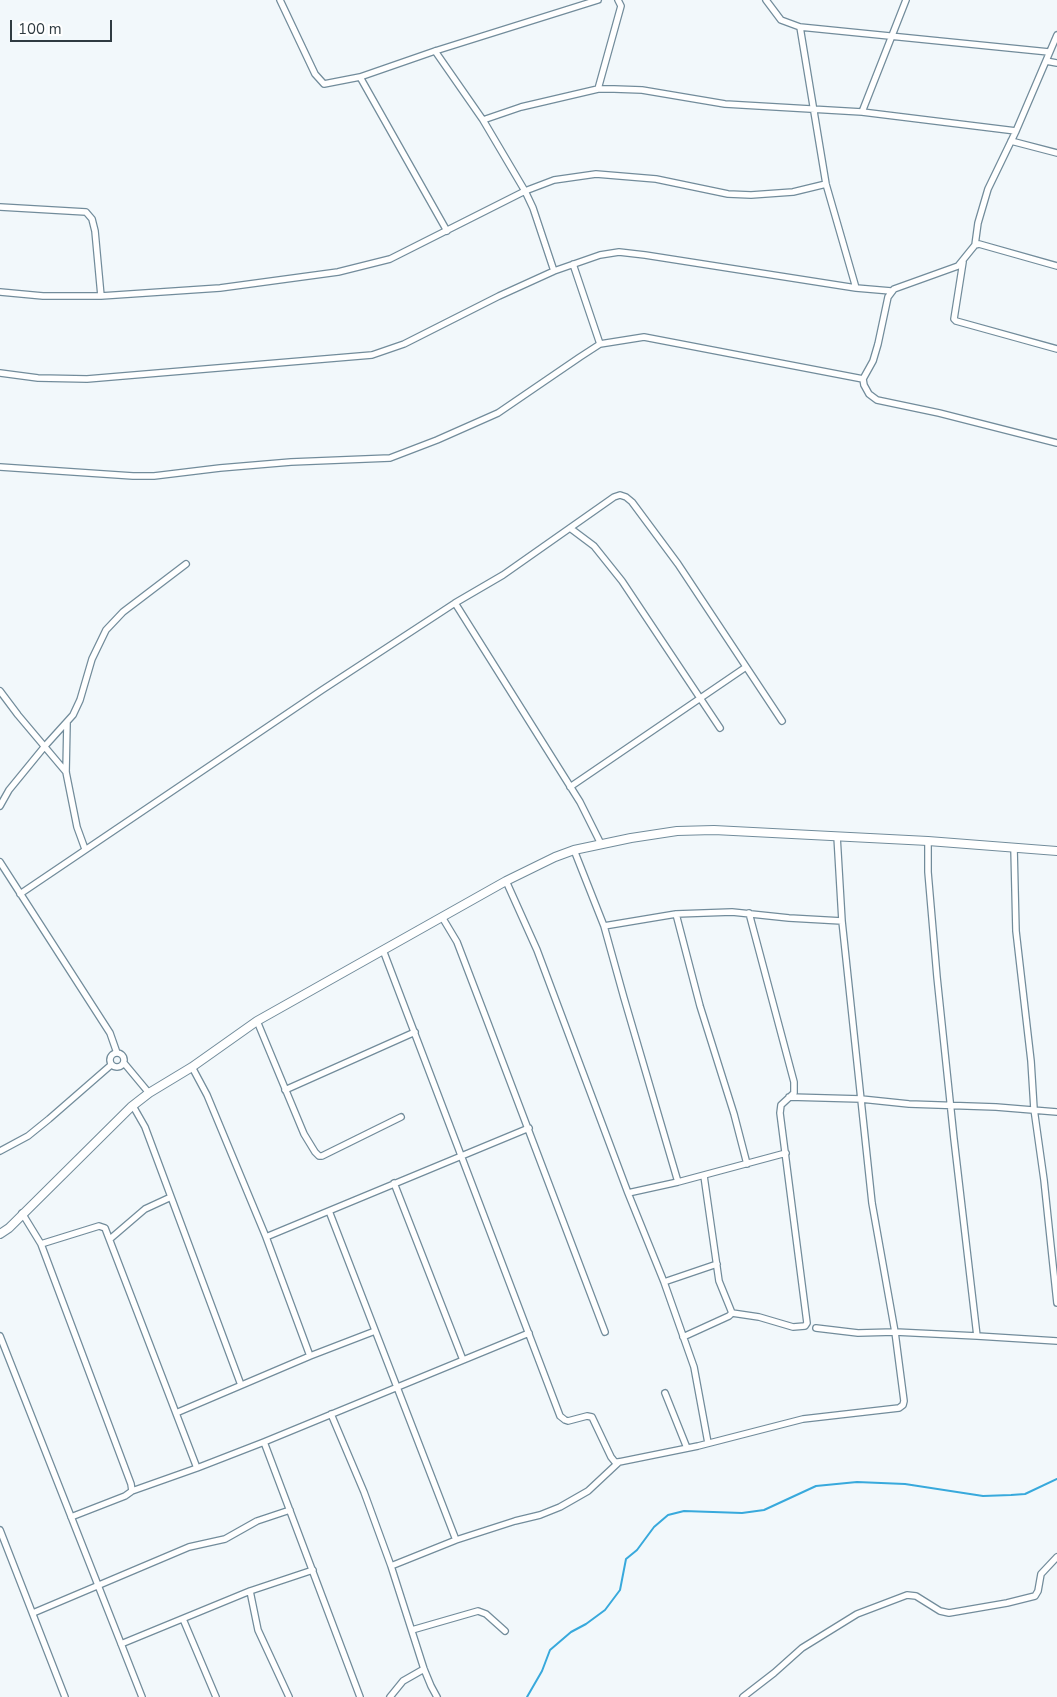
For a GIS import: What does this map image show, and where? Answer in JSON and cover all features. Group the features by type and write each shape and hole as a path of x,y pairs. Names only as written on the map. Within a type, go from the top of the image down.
{"street":[{"path":"280,0 315,74 324,84 360,78 435,51 598,0"},
{"path":"598,89 621,6 618,0"},
{"path":"766,0 781,20 800,27 1049,52"},
{"path":"862,112 906,0"},
{"path":"800,27 826,184 856,288"},
{"path":"0,373 38,378 87,379 372,355 404,344 499,296 554,271 600,255 619,252 645,254 856,288 892,291 953,269 963,261 975,245 978,223 988,189 1016,131 1057,35"},
{"path":"435,51 482,120 525,191 533,208 554,271"},
{"path":"1046,61 1057,63"},
{"path":"360,78 447,231"},
{"path":"482,120 521,107 598,89 642,90 725,104 862,112 1016,131"},
{"path":"1011,141 1057,152"},
{"path":"0,292 43,296 101,296 220,288 338,272 390,259 525,191 554,180 596,174 656,179 728,194 751,195 794,192 826,184"},
{"path":"0,207 86,212 92,218 95,231 101,296"},
{"path":"975,245 980,244 1057,266"},
{"path":"963,261 954,319 956,321 1057,349"},
{"path":"573,264 600,344"},
{"path":"892,291 888,297 883,326 873,361 863,378 864,385 869,394 877,400 939,413 1057,443"},
{"path":"0,466 154,476 283,463 390,458 498,414 600,344 644,338 863,378"},
{"path":"20,894 455,603 502,575 614,497 626,497 632,502 678,564 782,721"},
{"path":"570,528 587,539 606,560 646,615 720,728"},
{"path":"0,806 9,790 45,746 73,716 80,700 92,659 106,630 122,612 186,564"},
{"path":"455,603 570,787 602,844"},
{"path":"570,787 746,667"},
{"path":"0,691 66,772"},
{"path":"66,723 66,772 77,827 85,850"},
{"path":"0,1234 9,1228 22,1213 133,1106 149,1093 192,1067 257,1021 506,881 555,857 574,850 631,838 678,831 714,830 928,841 1057,851"},
{"path":"383,950 560,1416 568,1421 587,1416 592,1417 612,1460 619,1462 687,1448 803,1419 899,1408 903,1405 904,1401 895,1332 874,1226 842,921 837,836"},
{"path":"928,841 928,872 937,977 978,1336"},
{"path":"1014,848 1016,931 1031,1061 1034,1109 1057,1303"},
{"path":"574,850 604,926 678,1182"},
{"path":"0,862 110,1033 117,1052 124,1056 124,1063 149,1093"},
{"path":"506,881 537,950 628,1193 664,1282 694,1367 708,1443"},
{"path":"604,926 676,914 732,912 842,921"},
{"path":"732,1312 794,1327 805,1326 807,1323 780,1113 781,1105 794,1093 794,1082 749,913"},
{"path":"676,914 700,1006 734,1114 747,1164"},
{"path":"442,916 456,942 529,1128 605,1332"},
{"path":"257,1021 304,1134 319,1156 401,1118"},
{"path":"285,1090 415,1032"},
{"path":"112,1065 111,1056 117,1052"},
{"path":"112,1065 118,1067 124,1063"},
{"path":"0,1151 28,1136 49,1120 112,1065"},
{"path":"192,1067 206,1095 266,1237 310,1356"},
{"path":"789,1097 861,1099 909,1104 1034,1109 1057,1112"},
{"path":"133,1106 145,1127 241,1386"},
{"path":"266,1237 529,1128"},
{"path":"628,1193 704,1176 786,1153"},
{"path":"704,1176 719,1281 732,1312"},
{"path":"394,1183 463,1360"},
{"path":"110,1239 145,1209 171,1197"},
{"path":"329,1211 456,1540"},
{"path":"22,1213 41,1244 132,1491"},
{"path":"41,1244 99,1226 105,1228 197,1468"},
{"path":"664,1282 717,1264"},
{"path":"683,1337 729,1316 732,1312"},
{"path":"816,1328 858,1333 895,1332 1057,1341"},
{"path":"176,1413 310,1356 375,1331"},
{"path":"71,1517 125,1496 132,1491 264,1442 529,1333"},
{"path":"0,1336 142,1697"},
{"path":"665,1393 687,1448"},
{"path":"331,1414 364,1492 391,1566 424,1669 437,1697"},
{"path":"264,1442 360,1697"},
{"path":"391,1566 456,1540 540,1515 560,1507 588,1491 619,1462"},
{"path":"33,1613 189,1547 225,1539 257,1521 290,1510"},
{"path":"0,1530 65,1697"},
{"path":"0,1550 7,1547"},
{"path":"742,1697 774,1673 802,1648 857,1614 907,1595 916,1596 949,1613 1035,1596 1038,1591 1041,1574 1057,1557"},
{"path":"121,1644 250,1590 313,1570"},
{"path":"250,1590 258,1630 289,1697"},
{"path":"412,1630 478,1611 486,1614 504,1631"},
{"path":"183,1619 216,1697"},
{"path":"390,1697 403,1681 424,1669"}],"waterway":[{"path":"527,1697 542,1671 550,1650 571,1632 605,1610 620,1590 626,1559 637,1550 654,1527 668,1515 684,1511 742,1513 764,1510 816,1486 857,1482 905,1484 983,1496 1025,1494 1057,1479"}]}
